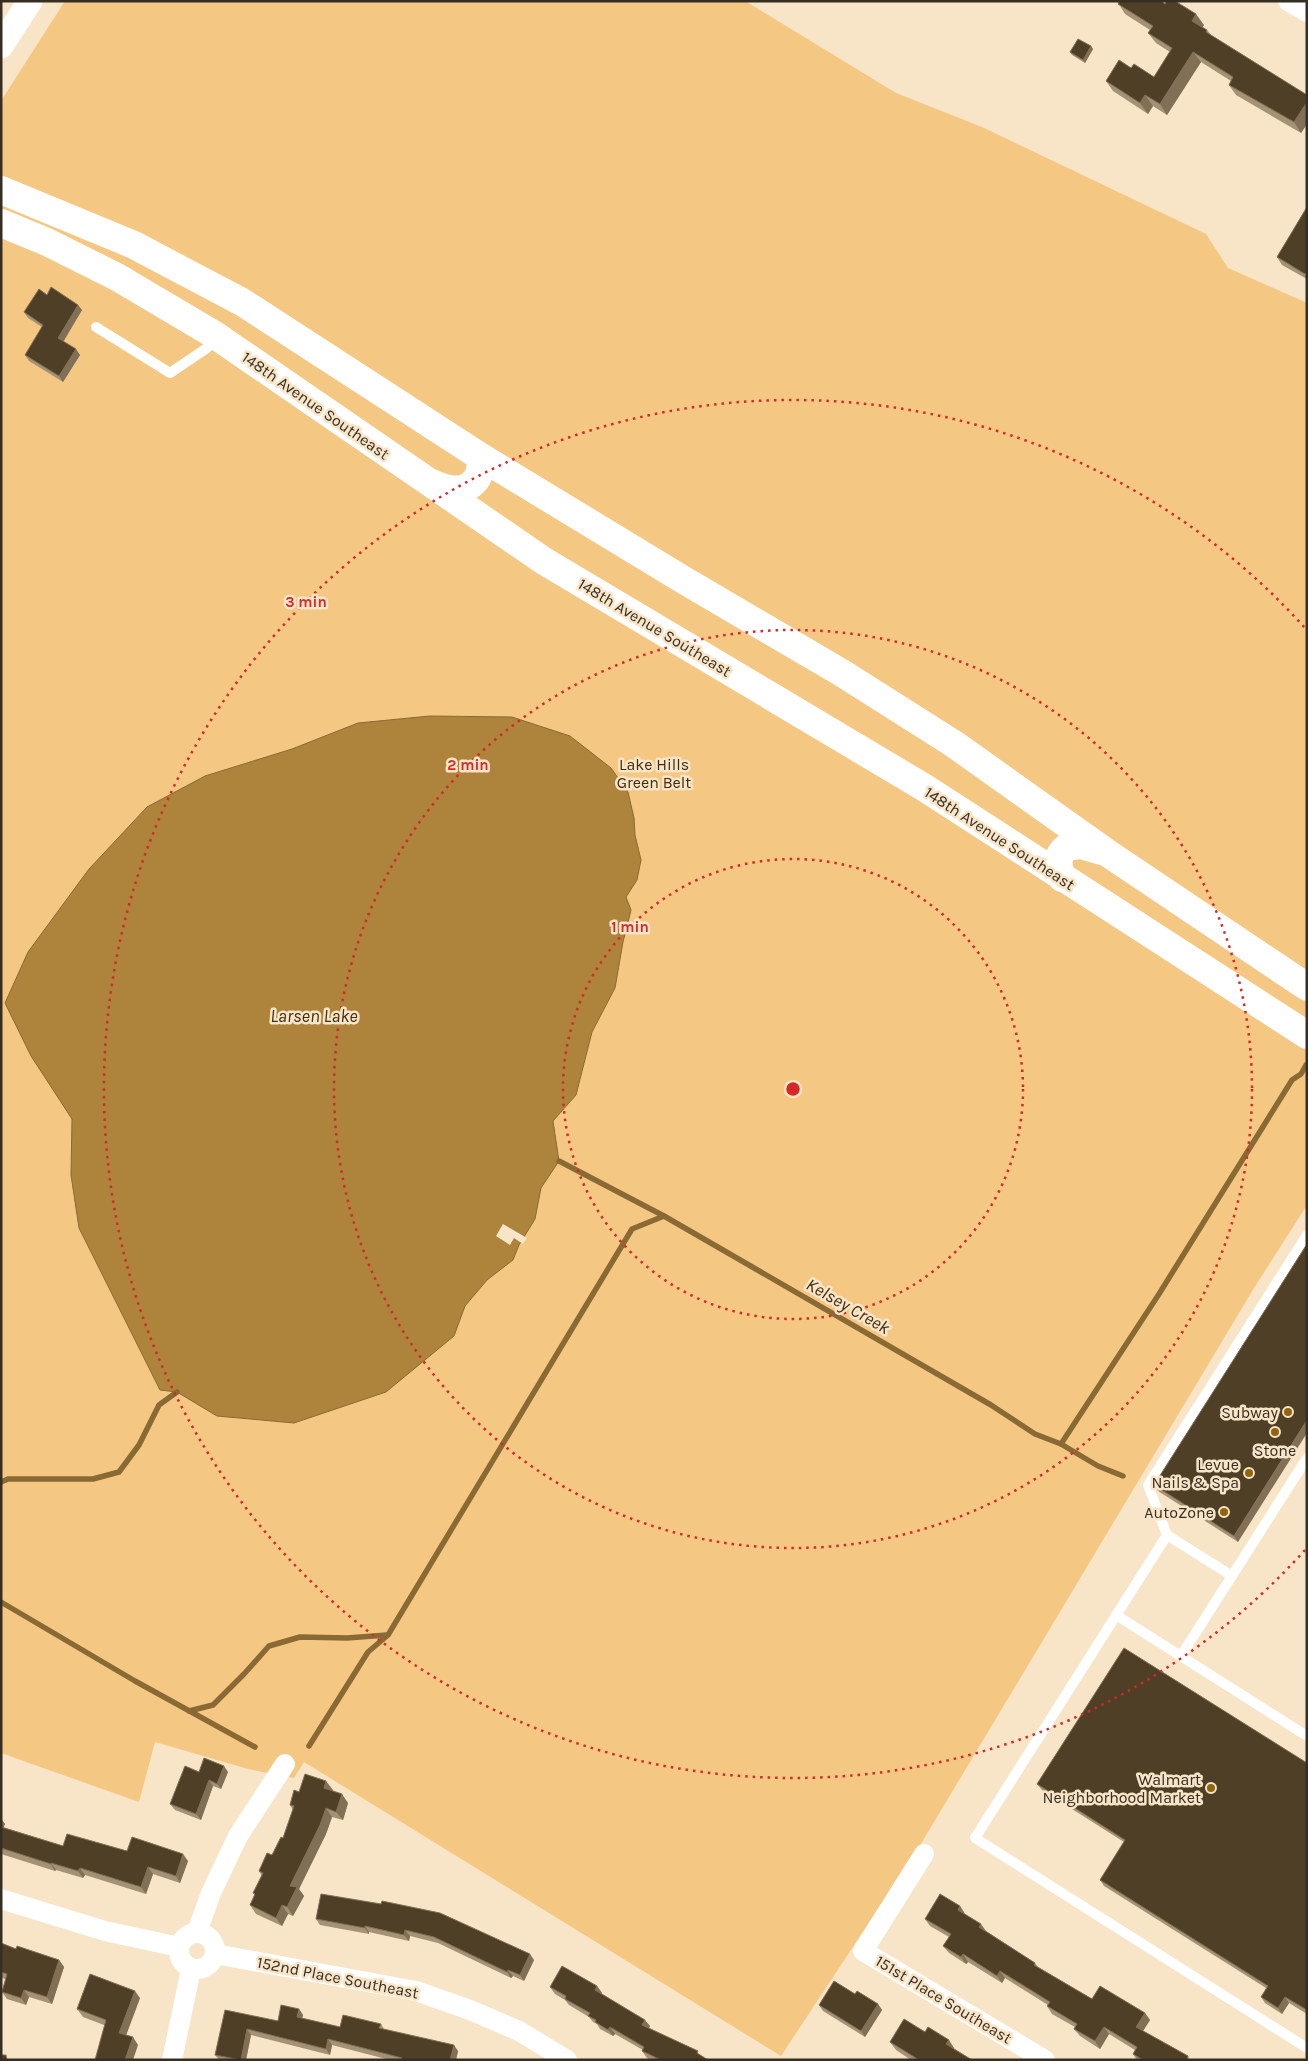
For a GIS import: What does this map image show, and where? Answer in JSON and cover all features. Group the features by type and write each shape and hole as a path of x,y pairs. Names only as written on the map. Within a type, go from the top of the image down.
{"main road":[{"path":"1,190 134,245 227,293 481,456 682,579 842,673 954,744 1106,852 1307,987"},
{"name":"148th Avenue Southeast","path":"1,223 47,242 117,277 215,335 416,475 544,561 925,788 1307,1035"},
{"path":"416,475 448,490 457,491 467,488 477,479 481,468 481,456"},
{"path":"1062,878 1058,868 1059,856 1067,847 1081,845 1106,852"}],"street":[{"path":"1,46 30,1"},
{"path":"1288,1 1307,12"},
{"path":"197,1932 211,1893 238,1836 285,1764"},
{"name":"151st Place Southeast","path":"924,1854 863,1950 1045,2060"},
{"path":"1,1899 105,1931 178,1947"},
{"path":"197,1932 203,1933 213,1942 215,1954 209,1965 204,1968 191,1969 186,1967 179,1958 178,1947 185,1936 197,1932"},
{"name":"152nd Place Southeast","path":"215,1954 416,1991 470,2010 519,2031 568,2060"},
{"path":"172,2060 191,1969"}],"lane":[{"path":"96,327 170,373 207,348 215,335"},
{"path":"1232,1576 1167,1534 1148,1485 1307,1235"},
{"path":"1181,1656 1307,1458"},
{"path":"1167,1534 975,1838 1307,2048"},
{"path":"1116,1615 1307,1736"}],"green space":[{"name":"Lake Hills Green Belt","path":"65,1 745,1 896,93 982,127 1206,234 1228,268 1307,303 1307,1205 1254,1288 922,1842 781,2056 304,1762 294,1778 248,1769 155,1742 139,1802 1,1753 1,101"}],"water":[{"name":"Larsen Lake","path":"430,716 512,717 570,736 611,768 628,792 641,860 637,880 626,897 631,910 615,988 592,1032 576,1095 553,1121 559,1161 541,1188 535,1219 519,1245 513,1260 487,1280 465,1306 454,1336 386,1392 294,1423 217,1416 177,1392 160,1390 79,1228 71,1175 72,1119 31,1056 5,1003 28,952 89,869 147,807 205,776 292,749 358,723"}],"pier":[{"path":"503,1224 527,1238 523,1244 514,1238 510,1245 496,1236"}],"building":[{"path":"1120,1 1161,1 1165,4 1167,1 1175,1 1196,14 1192,21 1207,30 1206,32 1307,95 1307,102 1294,122 1229,85 1233,77 1193,52 1160,104 1145,95 1140,103 1106,81 1119,60 1131,68 1134,64 1154,77 1172,48 1148,33 1153,26 1118,4"},
{"path":"1078,39 1091,46 1083,60 1070,52"},
{"path":"1307,207 1307,272 1305,274 1277,257"},
{"path":"51,287 78,305 58,338 76,349 59,376 25,355 43,325 24,312 39,289 47,295"},
{"path":"1307,1244 1307,1420 1234,1536 1154,1485"},
{"path":"1124,1648 1307,1763 1307,2010 1285,1997 1278,2008 1261,1997 1268,1986 1100,1880 1125,1840 1037,1784"},
{"path":"204,1758 224,1766 217,1784 209,1780 196,1814 170,1804 185,1766 199,1772"},
{"path":"305,1774 326,1781 324,1788 342,1794 336,1812 326,1808 320,1825 290,1886 297,1887 287,1907 282,1905 276,1918 250,1905 255,1894 253,1893 263,1873 259,1871 267,1853 272,1855 281,1837 283,1838 294,1806 290,1805 294,1790 299,1792"},
{"path":"1,1827 63,1846 67,1834 127,1851 132,1837 183,1854 176,1876 148,1867 141,1887 80,1868 78,1871 51,1864 1,1848"},
{"path":"321,1894 381,1904 382,1901 440,1913 530,1954 520,1975 508,1970 507,1972 434,1937 405,1930 404,1935 365,1926 365,1928 316,1919"},
{"path":"940,1894 960,1906 958,1910 981,1924 979,1927 1035,1963 1034,1965 1092,1999 1100,1986 1145,2013 1136,2027 1188,2056 1188,2060 1143,2060 1133,2054 1137,2047 1104,2027 1095,2041 1074,2029 1077,2024 1047,2006 1050,2002 1000,1971 997,1976 963,1954 961,1957 943,1946 951,1934 925,1919"},
{"path":"1,1943 16,1949 17,1946 59,1960 47,1997 24,1990 21,1998 2,1992 7,1974 1,1972"},
{"path":"562,1966 597,1986 595,1990 645,2020 642,2025 698,2051 697,2053 708,2060 661,2060 642,2051 644,2047 610,2027 608,2030 595,2022 596,2020 588,2016 590,2013 565,1999 566,1996 550,1987"},
{"path":"90,1974 135,1991 119,2033 133,2037 125,2060 95,2060 106,2020 77,2009"},
{"path":"834,1981 855,1994 857,1991 878,2004 861,2031 819,2005"},
{"path":"281,2005 299,2009 297,2017 340,2027 343,2015 381,2024 379,2028 454,2045 450,2060 402,2060 402,2058 328,2039 326,2049 247,2029 241,2060 215,2055 225,2010 278,2021"},
{"path":"904,2019 925,2032 928,2027 949,2040 946,2044 972,2060 919,2060 890,2042"},
{"path":"1,2055 6,2055 7,2060 1,2060"}],"waterway":[{"path":"1061,1444 1159,1294 1292,1080 1301,1074 1306,1065"},
{"name":"Kelsey Creek","path":"559,1161 664,1216 991,1405 1035,1434 1061,1444 1098,1466 1123,1476"},
{"path":"309,1746 368,1652 388,1635 632,1229 664,1216"},
{"name":"Kelsey Creek","path":"1,1482 8,1479 93,1479 119,1472 139,1445 159,1405 177,1392"},
{"path":"1,1602 135,1681 255,1747"},
{"path":"189,1711 213,1705 269,1646 300,1637 347,1638 387,1635"}],"place":[{"name":"Subway","path":"1288,1412"},
{"name":"Stone","path":"1275,1432"},
{"name":"Levue Nails & Spa","path":"1249,1473"},
{"name":"AutoZone","path":"1224,1512"},
{"name":"Walmart Neighborhood Market","path":"1211,1788"}]}
